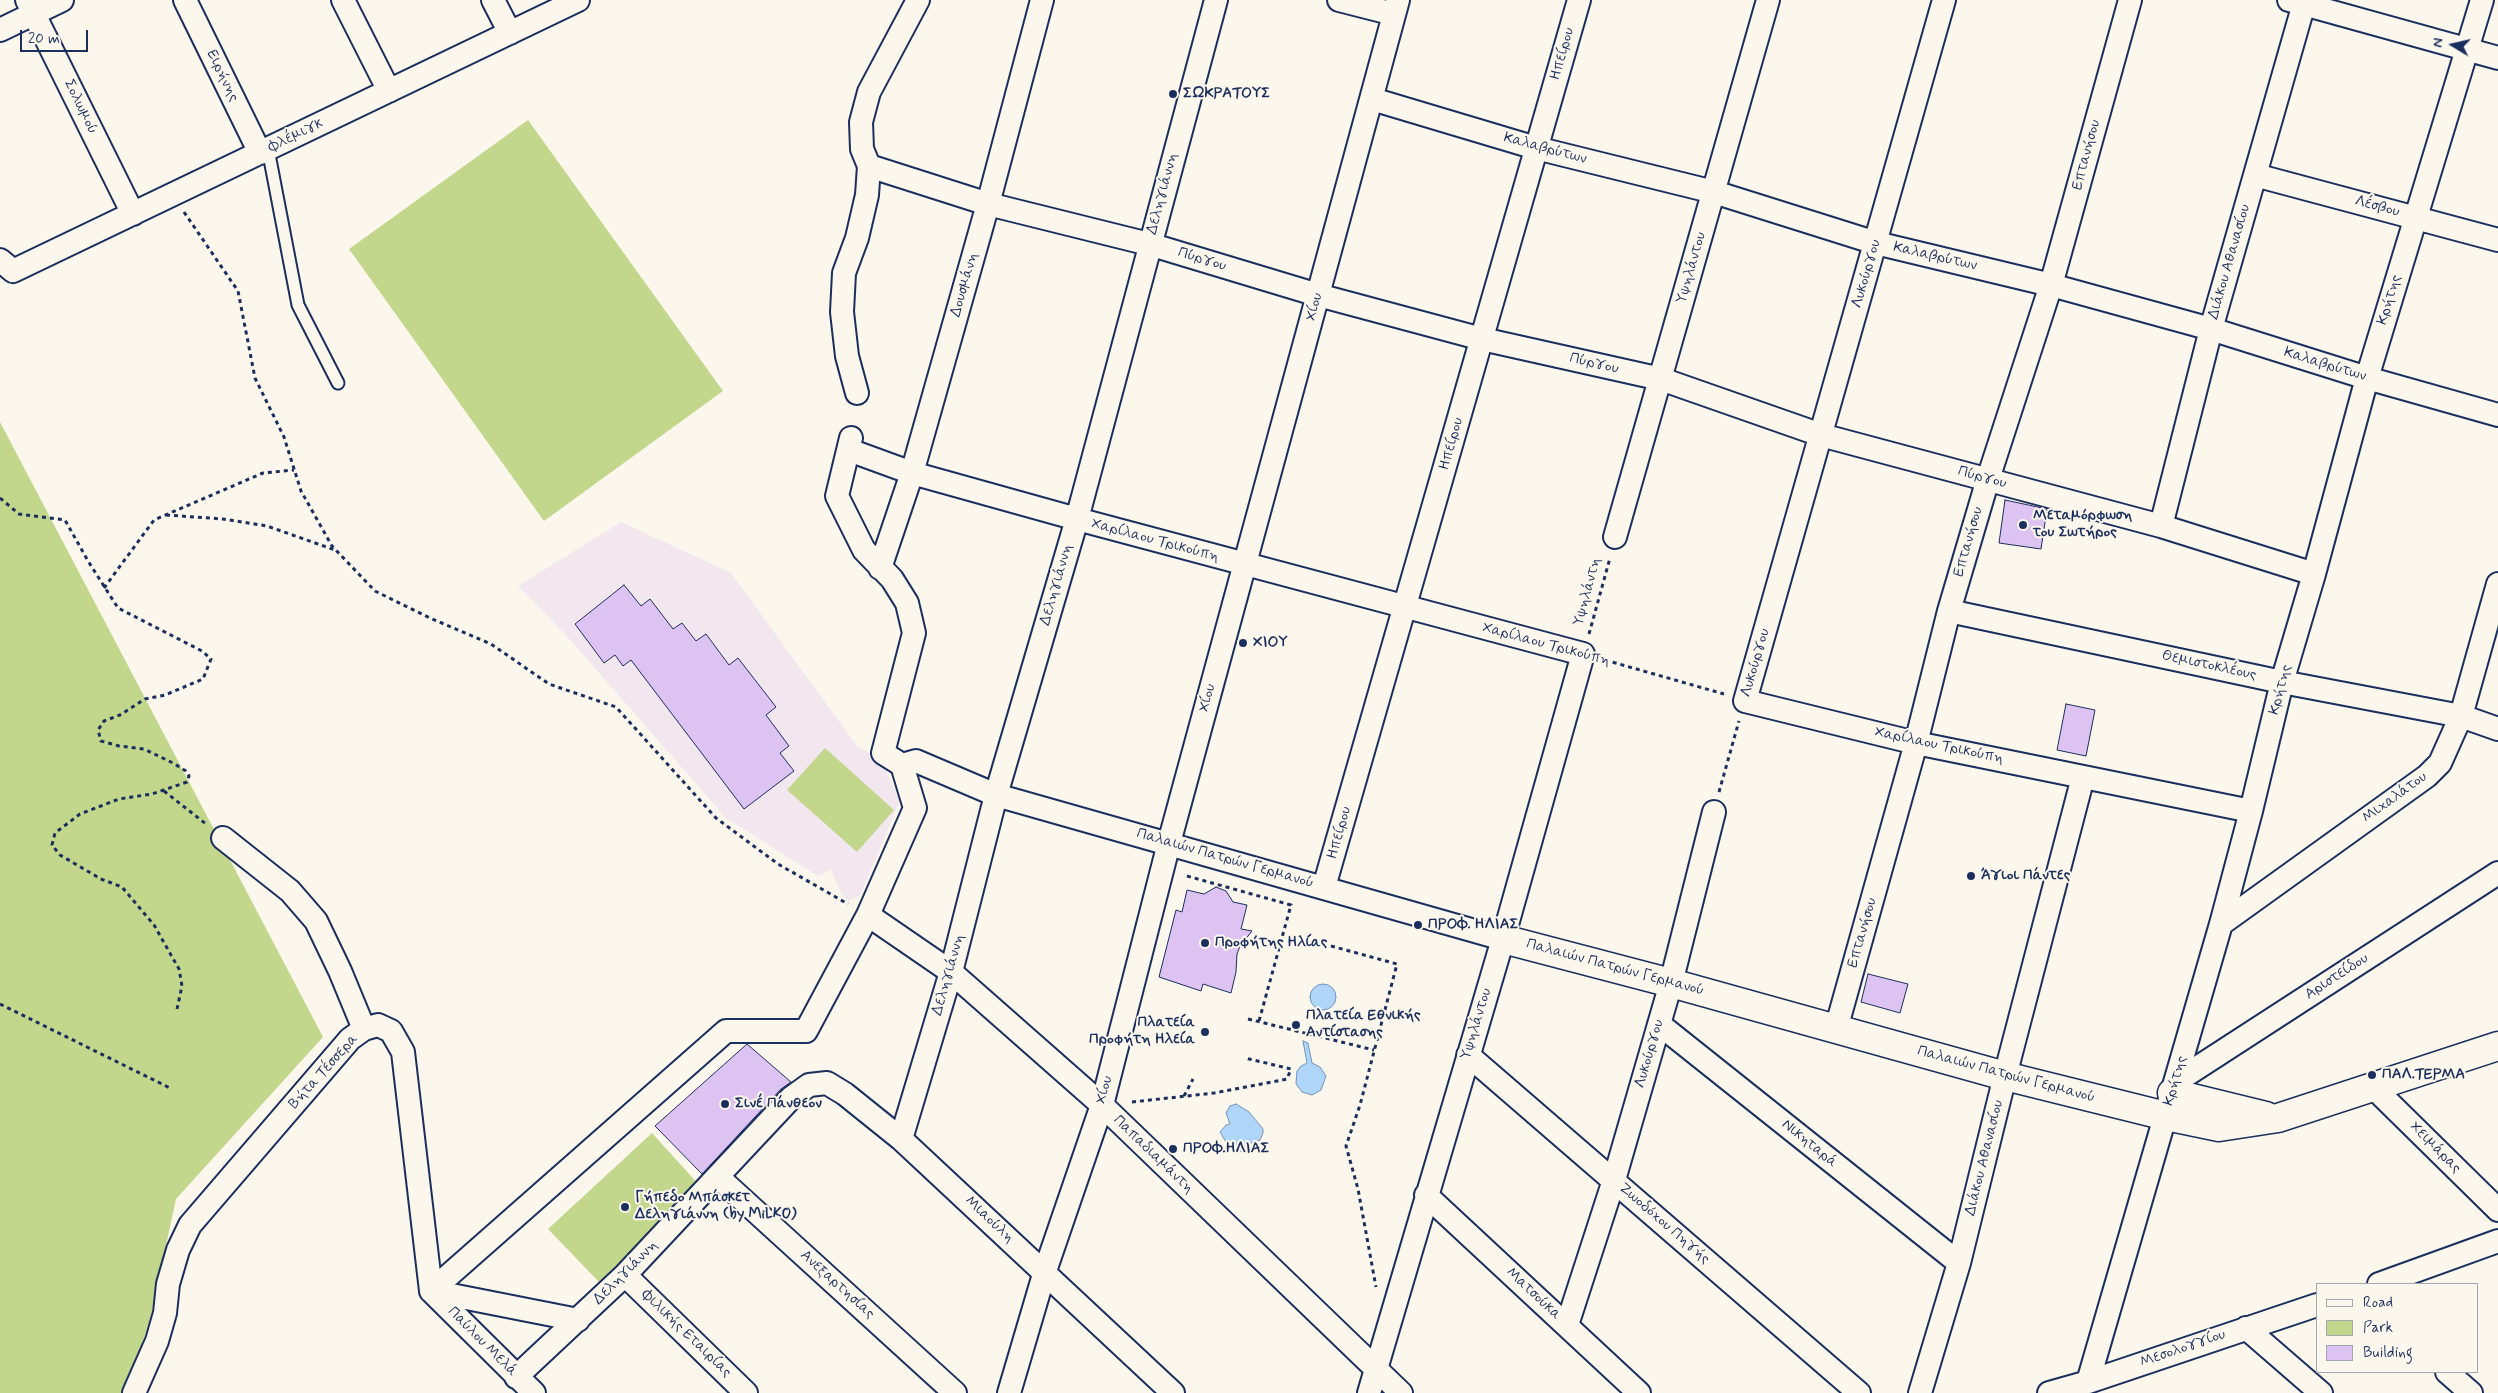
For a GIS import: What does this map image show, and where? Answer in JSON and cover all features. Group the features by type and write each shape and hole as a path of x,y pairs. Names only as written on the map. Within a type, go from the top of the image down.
{"street":[{"path":"0,30 31,7 62,0"},
{"name":"Ειρήνης","path":"185,0 264,151"},
{"path":"343,0 389,91"},
{"path":"493,0 510,33"},
{"name":"Φλέμιγκ","path":"7,265 132,214 578,0"},
{"path":"857,393 847,356 842,312 844,273 856,238 867,195 869,166 862,149 861,122 869,92 918,0"},
{"name":"Δουσμάνη","path":"880,568 912,473 988,204 1042,0"},
{"name":"Δεληγιάννη","path":"901,1139 951,972 996,795 1076,520 1216,0"},
{"path":"1339,0 1396,7 1413,0"},
{"name":"Ηπείρου","path":"1324,887 1579,0"},
{"name":"Υψηλάντου","path":"1616,537 1768,0"},
{"name":"Λυκούργου","path":"1745,701 1944,0"},
{"name":"Επτανήσου","path":"1836,1029 1916,743 1949,611 1988,479 2052,285 2130,0"},
{"name":"Κρήτης","path":"2095,1388 2172,1097 2252,811 2282,682 2314,574 2367,378 2482,0"},
{"path":"2299,1 2498,58"},
{"name":"Διάκου Αθανασίου","path":"2161,526 2211,329 2255,175 2299,1"},
{"name":"Σολωμού","path":"31,7 132,214"},
{"name":"Χίου","path":"1009,1393 1045,1271 1102,1105 1169,843 1396,7"},
{"name":"Καλαβρύτων","path":"1372,99 1536,148 1714,192 1876,243 2052,285 2211,329 2367,378 2498,415"},
{"name":"Πύργου","path":"869,166 988,204 1149,244 1318,294 1482,339 1661,379 1820,435 2161,526 2314,574"},
{"name":"Λέσβου","path":"2255,175 2498,240"},
{"name":"Χαρίλαου Τρικούπη","path":"880,568 864,550 837,496 850,444 912,473 1076,520 1583,654"},
{"path":"431,1291 726,1031 806,1031 868,916 915,808 902,765 883,754 914,633 907,603 892,579 880,568"},
{"name":"Μιχαλάτου","path":"2221,924 2428,776 2440,762 2461,716 2498,584"},
{"name":"Θεμιστοκλέους","path":"1949,611 2282,682 2461,716 2498,729"},
{"name":"Υψηλάντου","path":"1369,1393 1503,938 1583,654"},
{"name":"Χαρίλαου Τρικούπη","path":"1745,701 1916,743 2252,811"},
{"name":"Παλαιών Πατρών Γερμανού","path":"902,765 916,761 996,795 1503,938 1671,982 2004,1076 2172,1097 2219,1127 2278,1118 2498,1046"},
{"name":"Διάκου Αθανασίου","path":"1920,1393 1959,1263 2004,1076 2083,776"},
{"name":"Λυκούργου","path":"1567,1325 1614,1180 1659,1024 1714,812"},
{"path":"223,838 290,891 316,921 340,971 364,1029"},
{"name":"Αριστείδου","path":"2172,1097 2498,873"},
{"name":"Παπαδιαμάντη","path":"868,916 951,972 1102,1105 1401,1393"},
{"name":"Νικηταρά","path":"1659,1024 1959,1263"},
{"name":"Βήτα Τέσσερα","path":"134,1393 158,1341 165,1313 168,1284 178,1250 190,1226 350,1040 364,1029 378,1025 391,1031 403,1052 431,1291"},
{"name":"Ζωοδόχου Πηγής","path":"1468,1055 1859,1393"},
{"name":"Μιαούλη","path":"791,1098 809,1085 827,1083 845,1094 901,1139 1045,1271 1172,1393"},
{"name":"Χειμάρας","path":"2373,1086 2498,1210"},
{"name":"Δεληγιάννη","path":"516,1377 625,1275 719,1178 791,1098"},
{"name":"Ανεξαρτησίας","path":"719,1178 955,1393"},
{"name":"Ματσούκα","path":"1426,1195 1639,1393"},
{"path":"2382,1283 2498,1241"},
{"name":"Φιλικής Εταιρίας","path":"625,1275 746,1393"},
{"path":"431,1291 578,1320"},
{"name":"Παύλου Μελά","path":"431,1291 534,1393"},
{"name":"Μεσολογγίου","path":"2049,1393 2095,1388 2246,1328 2316,1305"},
{"path":"2246,1328 2321,1393"},
{"path":"2448,1373 2471,1393"}],"lane":[{"path":"264,151 298,305 338,383"}],"path":[{"path":"173,194 238,291 255,378 284,437 301,491 336,550 375,590 430,618 491,644 549,684 616,707 716,818 778,864 868,916"},
{"path":"104,588 154,520 263,474 294,470"},
{"path":"0,498 20,514 65,520 104,588 118,608 202,651 211,659 202,679 165,695 145,699 120,715 104,722 98,730 101,741 119,746 144,749 186,771 189,776 187,782 164,790 119,799 80,814 55,833 52,844 60,855 101,879 122,888 154,925 179,969 182,986 177,1009"},
{"path":"166,514 223,519 267,526 336,550"},
{"name":"Υψηλάντη","path":"1583,654 1616,537"},
{"name":"Χαρίλαου Τρικούπη","path":"1583,654 1745,701"},
{"name":"Λυκούργου","path":"1714,812 1745,701"},
{"path":"164,790 223,838"},
{"path":"1187,876 1291,905 1259,1022"},
{"path":"1331,946 1397,964 1346,1146 1358,1189 1380,1311 1388,1325"},
{"path":"0,1004 170,1088"},
{"path":"1248,1019 1374,1050"},
{"path":"1129,1102 1214,1093 1287,1079 1291,1069 1245,1058"},
{"path":"1184,1096 1193,1078"}],"shaded area":[{"path":"621,522 731,573 857,746 881,760 900,801 860,896 848,901 841,893 831,870 818,876 726,818 564,633 518,586"}],"green space":[{"path":"528,120 723,391 544,521 349,249"},
{"path":"0,422 323,1037 176,1199 150,1319 126,1393 0,1393"},
{"path":"825,748 894,810 857,852 787,790"},
{"name":"Γήπεδο Μπάσκετ Δεληγιάννη (by MiLKO)","path":"652,1133 700,1186 600,1283 548,1229"}],"water":[{"path":"1323,984 1332,988 1336,997 1332,1006 1323,1010 1314,1006 1310,997 1314,988"},
{"path":"1303,1041 1308,1043 1312,1063 1320,1067 1326,1076 1321,1090 1312,1095 1302,1092 1296,1084 1297,1071 1307,1063"},
{"path":"1236,1104 1249,1112 1263,1129 1260,1140 1252,1143 1247,1142 1245,1150 1238,1152 1227,1144 1220,1132 1226,1125 1230,1124 1226,1113 1230,1106"}],"building":[{"name":"Μεταμόρφωση του Σωτήρος","path":"2005,500 2047,509 2041,549 1999,543"},
{"path":"624,585 641,606 650,599 673,629 682,623 696,641 706,634 729,665 738,658 776,707 766,715 789,746 780,753 794,771 744,809 631,660 623,666 615,655 604,663 575,624"},
{"path":"2066,704 2095,710 2086,756 2057,750"},
{"name":"Προφήτης Ηλίας","path":"1216,887 1226,891 1233,902 1247,905 1241,929 1252,931 1240,946 1237,954 1236,972 1231,993 1203,984 1201,991 1159,977 1176,910 1182,912 1187,890 1204,894"},
{"path":"1868,974 1908,984 1900,1013 1861,1002"},
{"name":"Σινέ Πάνθεον","path":"747,1044 791,1082 781,1089 702,1174 655,1126"}],"place":[{"name":"ΣΩΚΡΑΤΟΥΣ","path":"1173,94"},
{"name":"Μεταμόρφωση του Σωτήρος","path":"2023,525"},
{"name":"ΧΙΟΥ","path":"1243,643"},
{"name":"Άγιοι Πάντες","path":"1971,876"},
{"name":"ΠΡΟΦ. ΗΛΙΑΣ","path":"1418,925"},
{"name":"Προφήτης Ηλίας","path":"1205,943"},
{"name":"Πλατεία Εθνικής Αντίστασης","path":"1296,1025"},
{"name":"Πλατεία Προφήτη Ηλεία","path":"1205,1032"},
{"name":"ΠΑΛ.ΤΕΡΜΑ","path":"2372,1075"},
{"name":"Σινέ Πάνθεον","path":"725,1104"},
{"name":"ΠΡΟΦ.ΗΛΙΑΣ","path":"1173,1149"},
{"name":"Γήπεδο Μπάσκετ Δεληγιάννη (by MiLKO)","path":"625,1207"}]}
